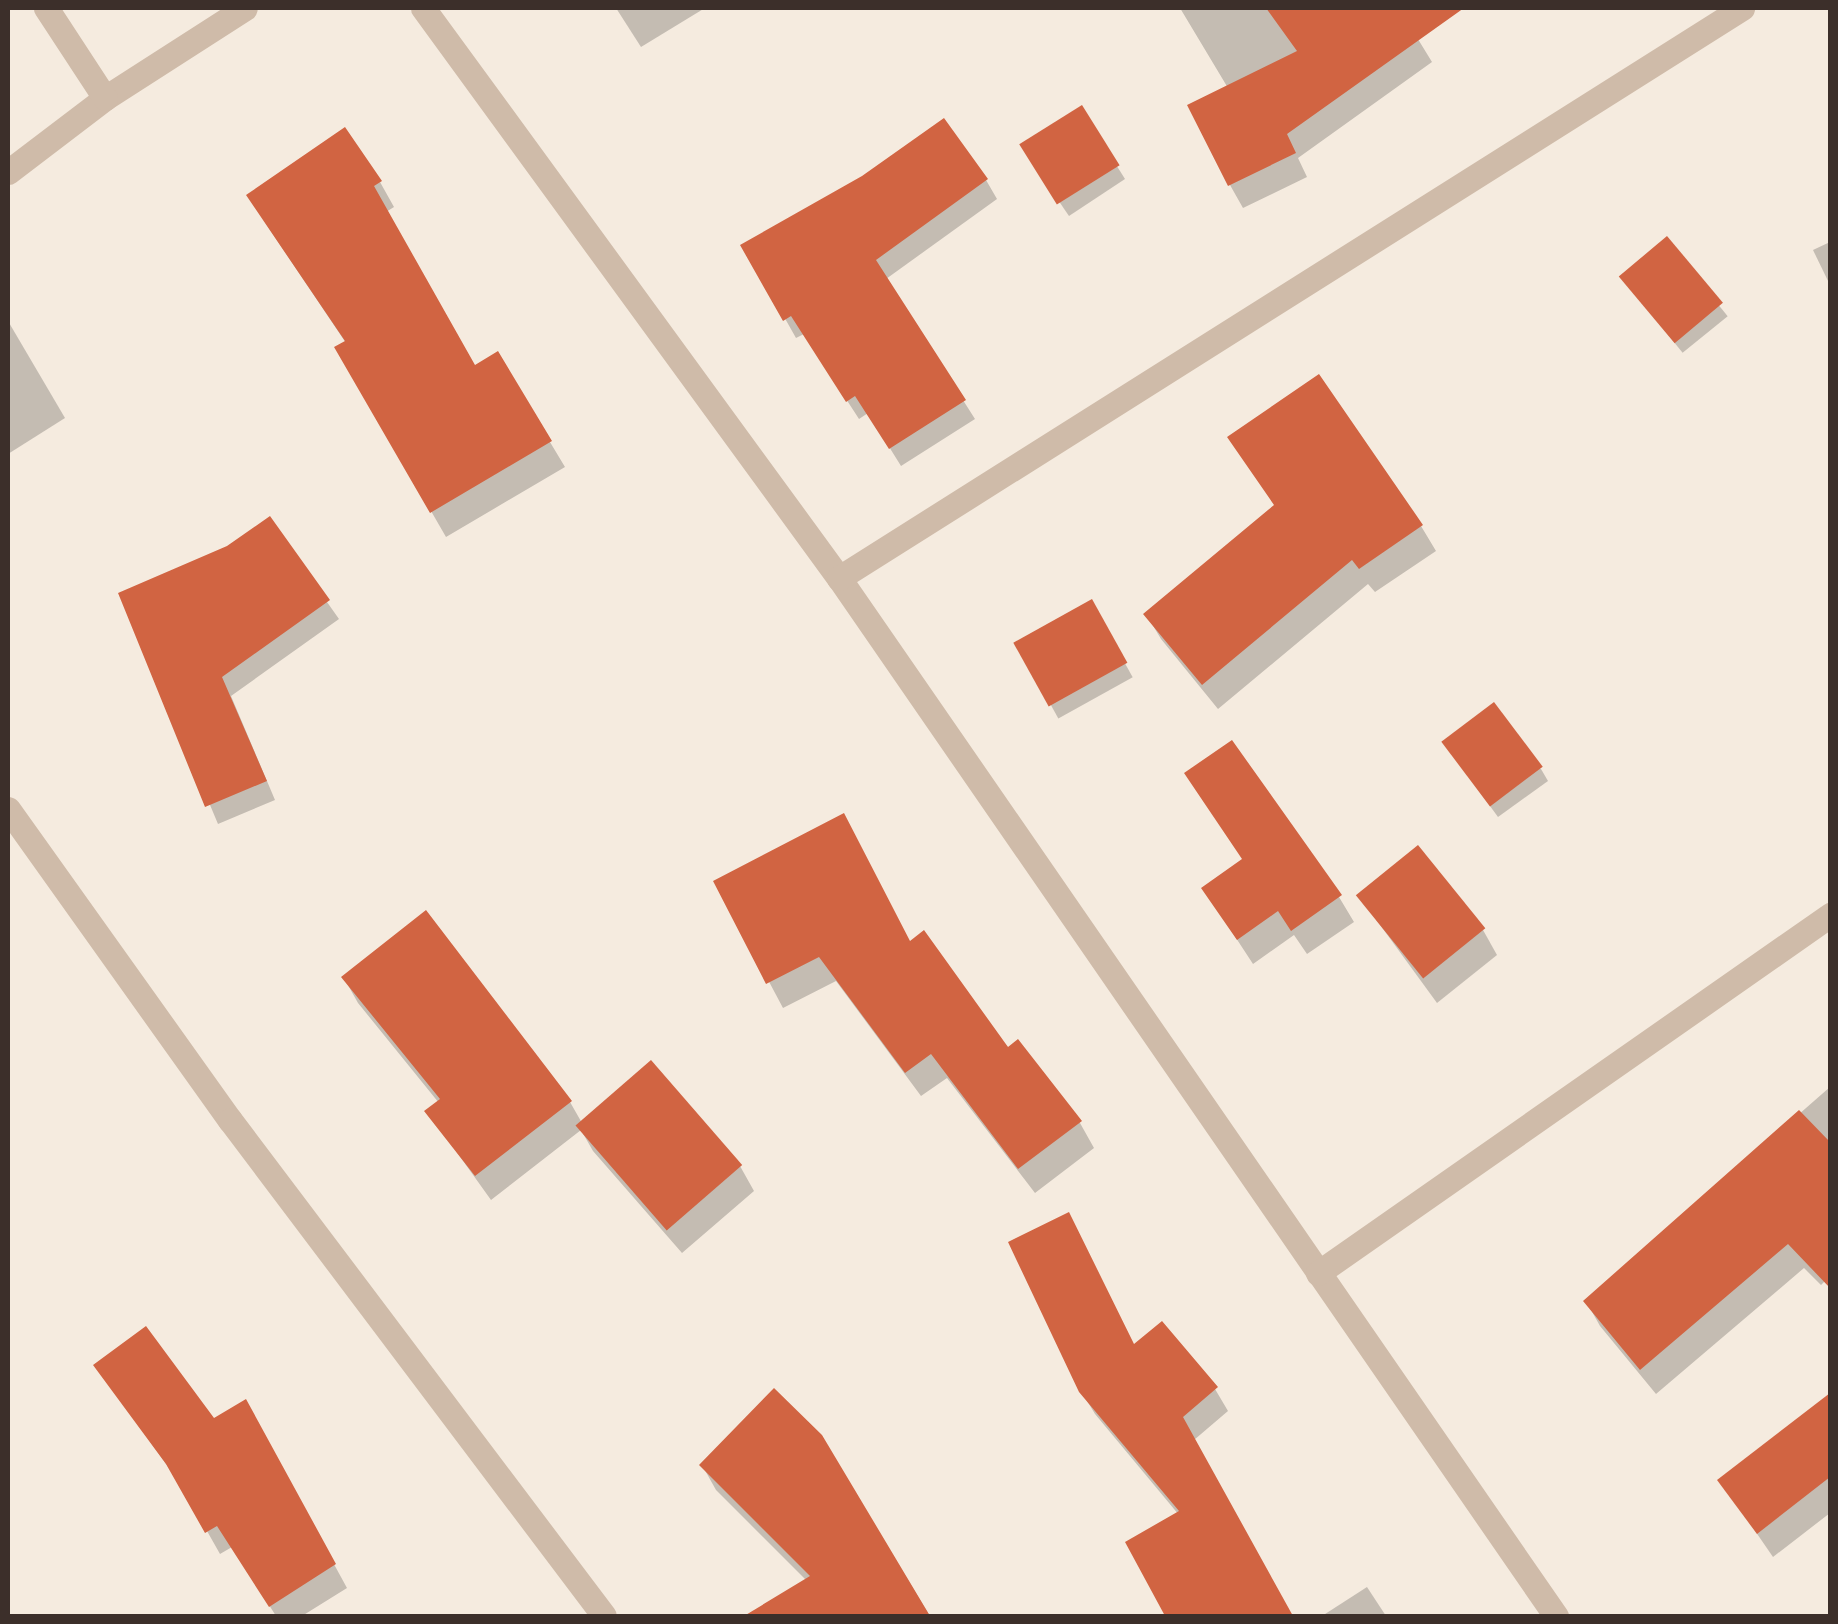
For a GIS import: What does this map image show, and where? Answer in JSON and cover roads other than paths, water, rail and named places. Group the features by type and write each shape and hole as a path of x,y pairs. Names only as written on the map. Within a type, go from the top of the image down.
{"street":[{"path":"46,8 104,98"},
{"path":"8,172 104,98 245,8"},
{"path":"424,8 839,578 1556,1616"},
{"path":"839,578 1742,8"},
{"path":"8,809 230,1120 604,1616"},
{"path":"1318,1273 1830,915"}]}
